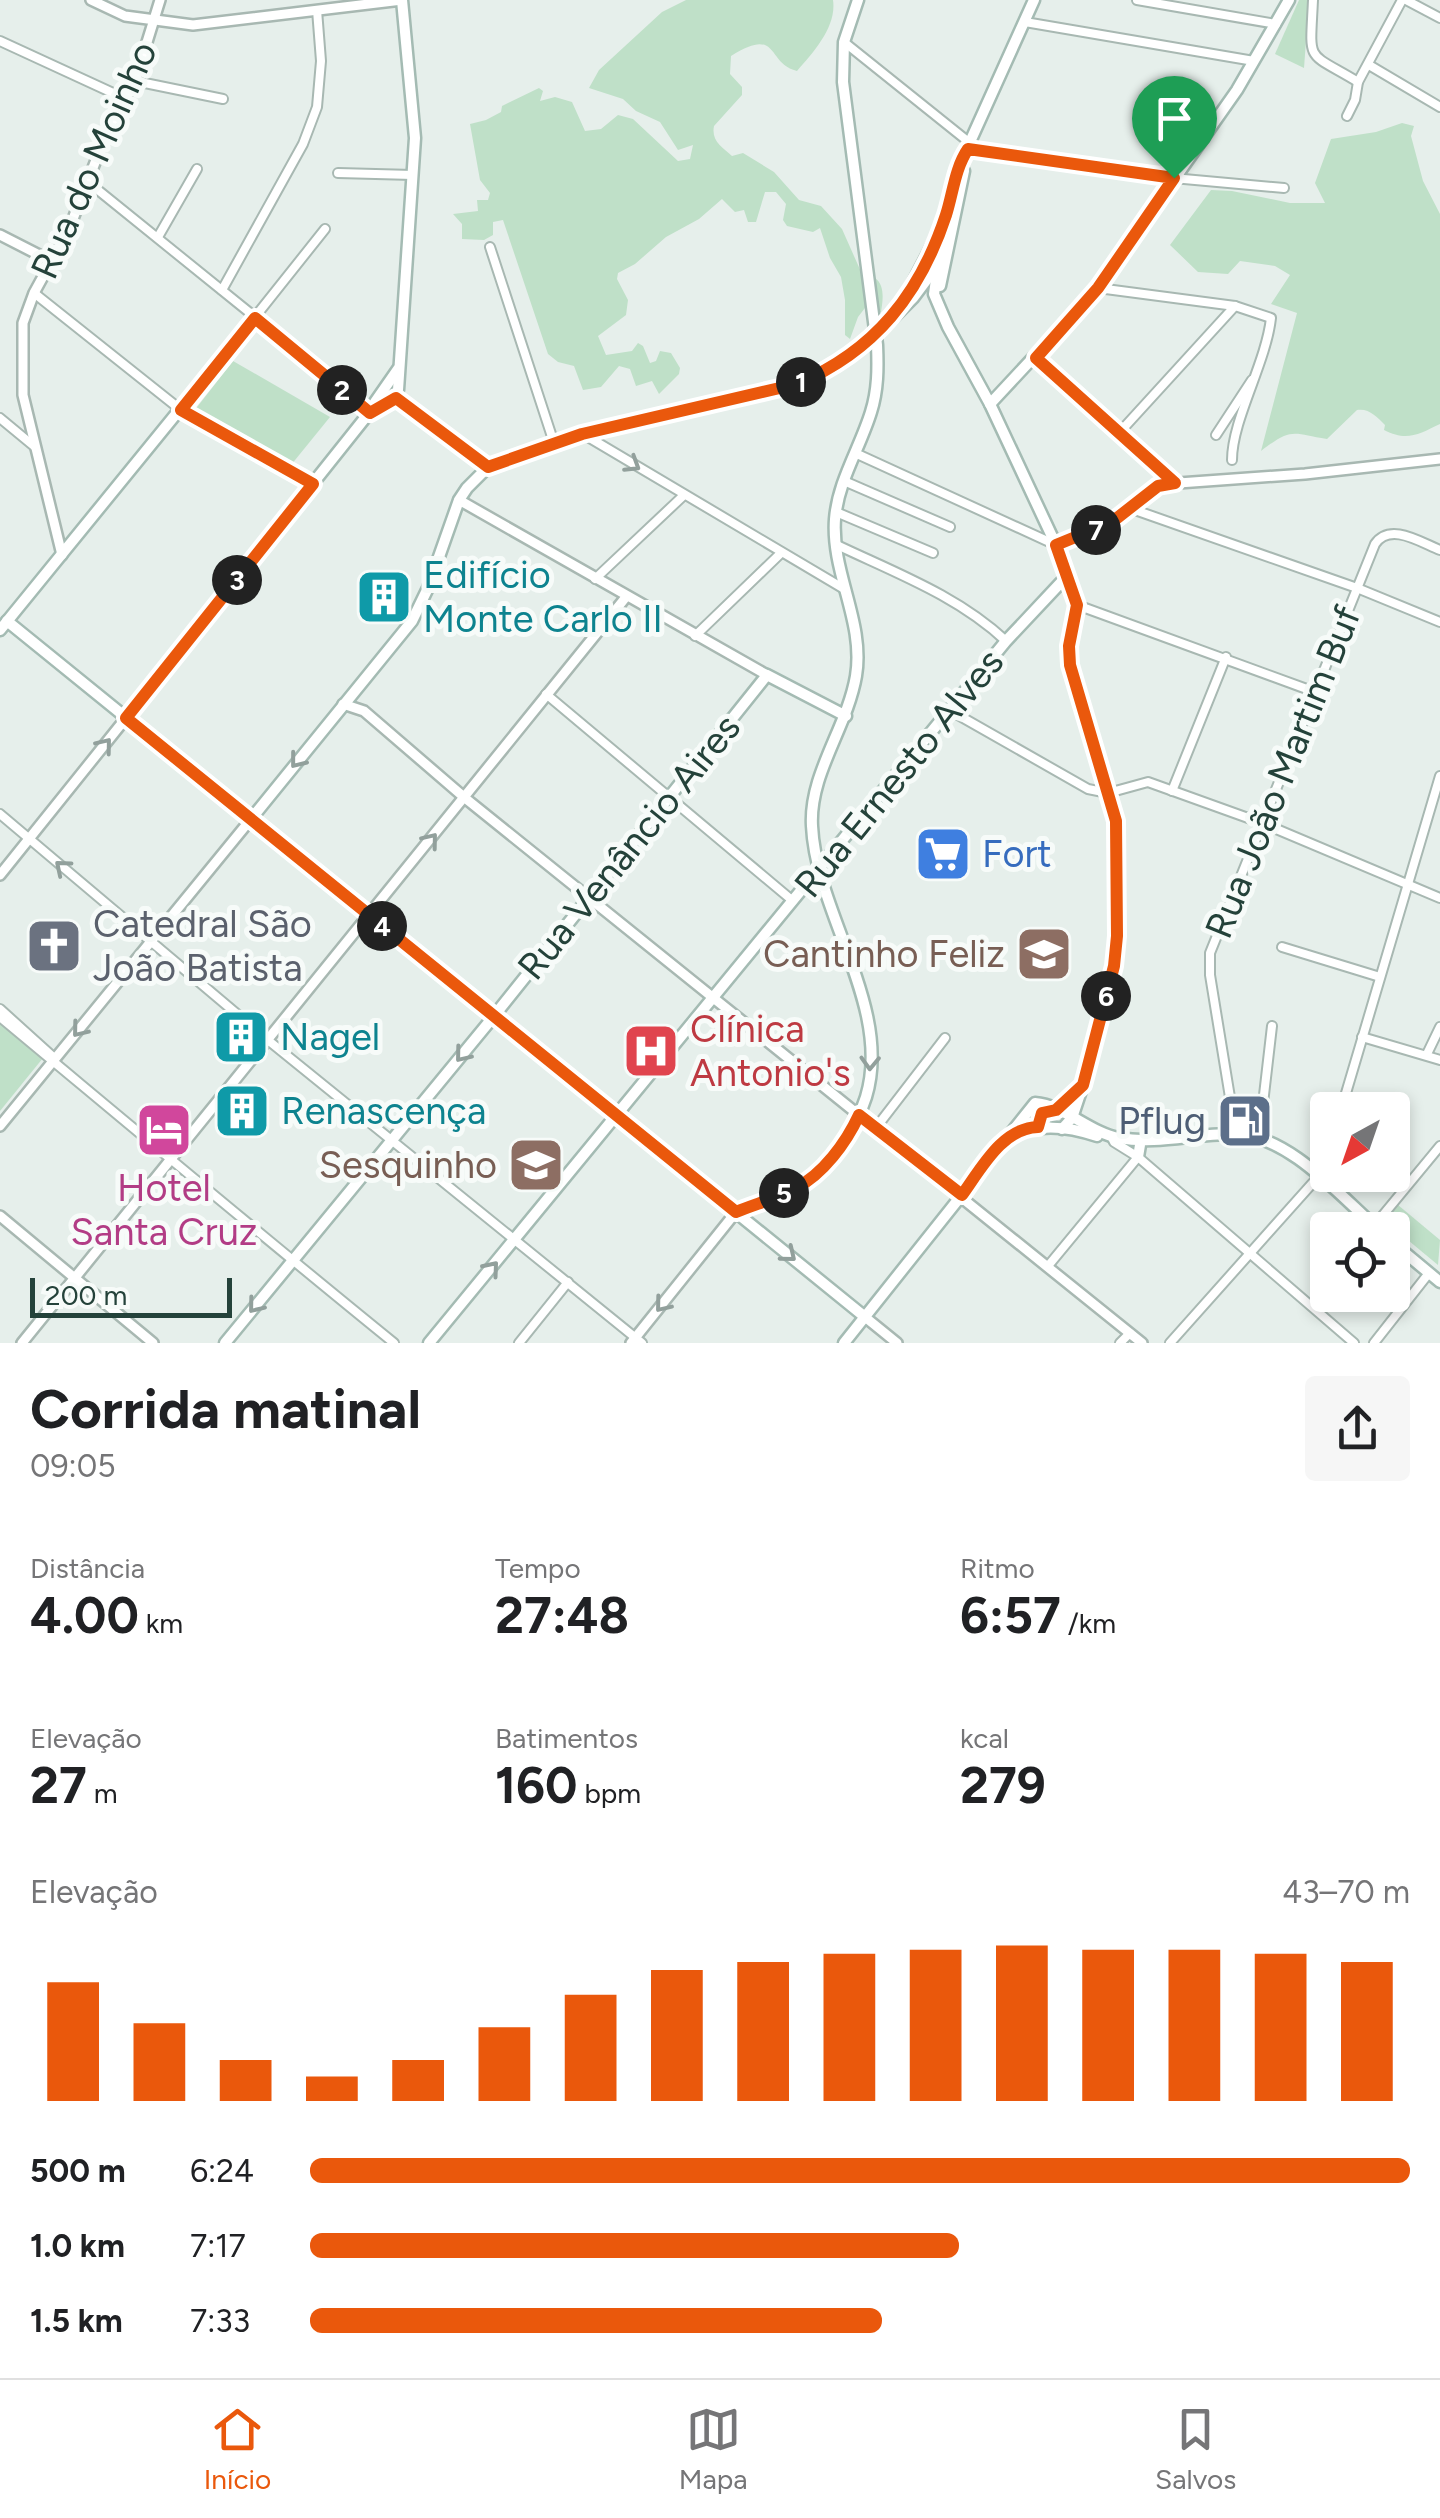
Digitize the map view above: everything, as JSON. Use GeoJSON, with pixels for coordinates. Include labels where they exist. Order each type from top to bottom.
{"type":"FeatureCollection","features":[{"type":"Feature","properties":{"kind":"main road"},"geometry":{"type":"LineString","coordinates":[[394,393],[415,138],[402,0]]}},
{"type":"Feature","properties":{"kind":"main road"},"geometry":{"type":"LineString","coordinates":[[736,1212],[796,1188],[815,1175],[846,1140],[859,1115],[870,1078],[869,1031],[812,836],[812,807],[820,774],[846,716],[858,654],[836,545],[836,512],[877,388],[878,325],[843,82],[844,42],[858,0]]}},
{"type":"Feature","properties":{"kind":"main road"},"geometry":{"type":"LineString","coordinates":[[939,308],[954,200],[969,148],[1034,0]]}},
{"type":"Feature","properties":{"kind":"main road"},"geometry":{"type":"LineString","coordinates":[[990,404],[1098,288],[1254,62],[1289,0]]}},
{"type":"Feature","properties":{"kind":"main road"},"geometry":{"type":"LineString","coordinates":[[897,313],[954,200]]}},
{"type":"Feature","properties":{"kind":"main road"},"geometry":{"type":"LineString","coordinates":[[946,216],[934,294],[1056,545],[1077,605],[1068,655],[1118,837],[1114,966],[1083,1085],[1072,1118],[1062,1130]]}},
{"type":"Feature","properties":{"kind":"main road"},"geometry":{"type":"LineString","coordinates":[[251,819],[421,606],[459,500],[488,467],[582,434],[797,384],[860,347],[878,325],[897,313],[922,287],[948,248]]}},
{"type":"Feature","properties":{"kind":"main road"},"geometry":{"type":"LineString","coordinates":[[922,287],[934,294]]}},
{"type":"Feature","properties":{"kind":"main road"},"geometry":{"type":"LineString","coordinates":[[368,407],[255,318],[2,622],[866,1317]]}},
{"type":"Feature","properties":{"kind":"main road"},"geometry":{"type":"LineString","coordinates":[[126,718],[313,484],[398,370]]}},
{"type":"Feature","properties":{"kind":"main road"},"geometry":{"type":"LineString","coordinates":[[368,407],[394,393]]}},
{"type":"Feature","properties":{"kind":"main road"},"geometry":{"type":"LineString","coordinates":[[394,393],[488,467]]}},
{"type":"Feature","properties":{"kind":"main road"},"geometry":{"type":"LineString","coordinates":[[181,410],[313,484]]}},
{"type":"Feature","properties":{"kind":"main road","name":"Rua Ernesto Alves"},"geometry":{"type":"LineString","coordinates":[[430,1343],[1006,642],[1067,576]]}},
{"type":"Feature","properties":{"kind":"main road"},"geometry":{"type":"LineString","coordinates":[[767,676],[846,716]]}},
{"type":"Feature","properties":{"kind":"main road","name":"Rua Venâncio Aires"},"geometry":{"type":"LineString","coordinates":[[224,1343],[394,1139],[767,676]]}},
{"type":"Feature","properties":{"kind":"main road"},"geometry":{"type":"LineString","coordinates":[[1038,1127],[1042,1113],[1056,1110],[1083,1085]]}},
{"type":"Feature","properties":{"kind":"main road"},"geometry":{"type":"LineString","coordinates":[[844,1343],[1032,1104],[1038,1102],[1139,1151],[1157,1140]]}},
{"type":"Feature","properties":{"kind":"main road"},"geometry":{"type":"LineString","coordinates":[[1002,1141],[1026,1128],[1038,1127],[1083,1131],[1112,1139],[1236,1134],[1280,1146],[1310,1170]]}},
{"type":"Feature","properties":{"kind":"main road"},"geometry":{"type":"LineString","coordinates":[[1335,1192],[1358,1212]]}},
{"type":"Feature","properties":{"kind":"main road"},"geometry":{"type":"LineString","coordinates":[[1410,1256],[1436,1277]]}},
{"type":"Feature","properties":{"kind":"street"},"geometry":{"type":"LineString","coordinates":[[91,0],[125,16],[192,25],[402,0]]}},
{"type":"Feature","properties":{"kind":"street","name":"Rua do Moinho"},"geometry":{"type":"LineString","coordinates":[[62,554],[21,374],[23,323],[107,132],[135,81],[160,0]]}},
{"type":"Feature","properties":{"kind":"street"},"geometry":{"type":"LineString","coordinates":[[1136,0],[1276,24]]}},
{"type":"Feature","properties":{"kind":"street"},"geometry":{"type":"LineString","coordinates":[[1313,0],[1311,48],[1316,59],[1358,82]]}},
{"type":"Feature","properties":{"kind":"street"},"geometry":{"type":"LineString","coordinates":[[1347,116],[1358,82],[1404,0],[1440,18]]}},
{"type":"Feature","properties":{"kind":"street"},"geometry":{"type":"LineString","coordinates":[[222,290],[304,144],[317,107],[321,61],[318,10]]}},
{"type":"Feature","properties":{"kind":"street"},"geometry":{"type":"LineString","coordinates":[[1025,22],[1254,62]]}},
{"type":"Feature","properties":{"kind":"street"},"geometry":{"type":"LineString","coordinates":[[0,41],[126,99]]}},
{"type":"Feature","properties":{"kind":"street"},"geometry":{"type":"LineString","coordinates":[[844,42],[969,148],[1174,178],[1284,188]]}},
{"type":"Feature","properties":{"kind":"street"},"geometry":{"type":"LineString","coordinates":[[1368,65],[1440,107]]}},
{"type":"Feature","properties":{"kind":"street"},"geometry":{"type":"LineString","coordinates":[[135,81],[223,99]]}},
{"type":"Feature","properties":{"kind":"street"},"geometry":{"type":"LineString","coordinates":[[158,237],[197,168]]}},
{"type":"Feature","properties":{"kind":"street"},"geometry":{"type":"LineString","coordinates":[[338,173],[413,176]]}},
{"type":"Feature","properties":{"kind":"street"},"geometry":{"type":"LineString","coordinates":[[88,182],[255,318],[325,230]]}},
{"type":"Feature","properties":{"kind":"street"},"geometry":{"type":"LineString","coordinates":[[0,235],[53,262]]}},
{"type":"Feature","properties":{"kind":"street"},"geometry":{"type":"LineString","coordinates":[[490,246],[554,443]]}},
{"type":"Feature","properties":{"kind":"street"},"geometry":{"type":"LineString","coordinates":[[1098,288],[1235,306],[1272,320],[1260,368],[1232,441],[1232,470]]}},
{"type":"Feature","properties":{"kind":"street"},"geometry":{"type":"LineString","coordinates":[[34,293],[181,410]]}},
{"type":"Feature","properties":{"kind":"street"},"geometry":{"type":"LineString","coordinates":[[1119,433],[1235,306]]}},
{"type":"Feature","properties":{"kind":"street"},"geometry":{"type":"LineString","coordinates":[[1036,358],[1175,483]]}},
{"type":"Feature","properties":{"kind":"street"},"geometry":{"type":"LineString","coordinates":[[1216,435],[1260,368]]}},
{"type":"Feature","properties":{"kind":"street"},"geometry":{"type":"LineString","coordinates":[[0,418],[36,447]]}},
{"type":"Feature","properties":{"kind":"street"},"geometry":{"type":"LineString","coordinates":[[582,434],[846,590]]}},
{"type":"Feature","properties":{"kind":"street"},"geometry":{"type":"LineString","coordinates":[[855,453],[1056,545],[1097,529],[1132,509],[1158,486],[1232,470],[1440,458]]}},
{"type":"Feature","properties":{"kind":"street"},"geometry":{"type":"LineString","coordinates":[[844,482],[950,527]]}},
{"type":"Feature","properties":{"kind":"street"},"geometry":{"type":"LineString","coordinates":[[595,578],[683,496]]}},
{"type":"Feature","properties":{"kind":"street"},"geometry":{"type":"LineString","coordinates":[[459,500],[767,676]]}},
{"type":"Feature","properties":{"kind":"street"},"geometry":{"type":"LineString","coordinates":[[1132,509],[1357,588],[1440,622]]}},
{"type":"Feature","properties":{"kind":"street"},"geometry":{"type":"LineString","coordinates":[[836,512],[933,553]]}},
{"type":"Feature","properties":{"kind":"street","name":"Rua João Martim Buf"},"geometry":{"type":"LineString","coordinates":[[1236,1134],[1209,960],[1375,544],[1385,533],[1440,550]]}},
{"type":"Feature","properties":{"kind":"street"},"geometry":{"type":"LineString","coordinates":[[836,545],[956,602],[986,622],[1006,642]]}},
{"type":"Feature","properties":{"kind":"street"},"geometry":{"type":"LineString","coordinates":[[695,636],[781,553]]}},
{"type":"Feature","properties":{"kind":"street"},"geometry":{"type":"LineString","coordinates":[[22,1343],[626,597]]}},
{"type":"Feature","properties":{"kind":"street"},"geometry":{"type":"LineString","coordinates":[[1077,605],[1314,692]]}},
{"type":"Feature","properties":{"kind":"street"},"geometry":{"type":"LineString","coordinates":[[1172,790],[1226,657]]}},
{"type":"Feature","properties":{"kind":"street"},"geometry":{"type":"LineString","coordinates":[[354,690],[354,698],[364,711],[465,798],[1142,1343]]}},
{"type":"Feature","properties":{"kind":"street"},"geometry":{"type":"LineString","coordinates":[[546,694],[793,901]]}},
{"type":"Feature","properties":{"kind":"street"},"geometry":{"type":"LineString","coordinates":[[343,704],[364,711]]}},
{"type":"Feature","properties":{"kind":"street"},"geometry":{"type":"LineString","coordinates":[[950,711],[1088,789],[1108,792],[1142,782],[1172,790],[1262,823],[1440,898]]}},
{"type":"Feature","properties":{"kind":"street"},"geometry":{"type":"LineString","coordinates":[[0,876],[126,718]]}},
{"type":"Feature","properties":{"kind":"street"},"geometry":{"type":"LineString","coordinates":[[1346,1092],[1440,776]]}},
{"type":"Feature","properties":{"kind":"street"},"geometry":{"type":"LineString","coordinates":[[0,814],[636,1341],[736,1212]]}},
{"type":"Feature","properties":{"kind":"street"},"geometry":{"type":"LineString","coordinates":[[0,1126],[251,819]]}},
{"type":"Feature","properties":{"kind":"street"},"geometry":{"type":"LineString","coordinates":[[1282,947],[1380,977]]}},
{"type":"Feature","properties":{"kind":"street"},"geometry":{"type":"LineString","coordinates":[[0,1009],[48,1049],[54,1060]]}},
{"type":"Feature","properties":{"kind":"street"},"geometry":{"type":"LineString","coordinates":[[0,1017],[394,1343]]}},
{"type":"Feature","properties":{"kind":"street"},"geometry":{"type":"LineString","coordinates":[[1259,1138],[1272,1026]]}},
{"type":"Feature","properties":{"kind":"street"},"geometry":{"type":"LineString","coordinates":[[1427,1054],[1440,1028]]}},
{"type":"Feature","properties":{"kind":"street"},"geometry":{"type":"LineString","coordinates":[[1362,1037],[1440,1060]]}},
{"type":"Feature","properties":{"kind":"street"},"geometry":{"type":"LineString","coordinates":[[875,1128],[945,1038]]}},
{"type":"Feature","properties":{"kind":"street"},"geometry":{"type":"LineString","coordinates":[[1388,1212],[1440,1146]]}},
{"type":"Feature","properties":{"kind":"street"},"geometry":{"type":"LineString","coordinates":[[1048,1266],[1139,1151],[1248,1253],[1354,1343]]}},
{"type":"Feature","properties":{"kind":"street"},"geometry":{"type":"LineString","coordinates":[[1170,1343],[1310,1186]]}},
{"type":"Feature","properties":{"kind":"street"},"geometry":{"type":"LineString","coordinates":[[0,1216],[153,1343]]}},
{"type":"Feature","properties":{"kind":"street"},"geometry":{"type":"LineString","coordinates":[[1374,1343],[1436,1277]]}},
{"type":"Feature","properties":{"kind":"street"},"geometry":{"type":"LineString","coordinates":[[519,1343],[568,1282]]}},
{"type":"Feature","properties":{"kind":"street"},"geometry":{"type":"LineString","coordinates":[[866,1317],[897,1343]]}},
{"type":"Feature","properties":{"kind":"street"},"geometry":{"type":"LineString","coordinates":[[1120,1343],[1130,1334]]}},
{"type":"Feature","properties":{"kind":"green space"},"geometry":{"type":"Polygon","coordinates":[[[686,0],[833,0],[828,29],[797,71],[787,67],[765,45],[747,47],[731,56],[730,74],[742,87],[742,95],[714,126],[714,136],[732,156],[743,153],[774,172],[799,200],[821,206],[842,229],[866,283],[875,278],[880,285],[881,312],[875,312],[868,304],[850,339],[845,335],[841,277],[820,228],[813,232],[787,226],[783,220],[786,204],[776,192],[765,192],[756,222],[748,222],[744,210],[735,212],[722,199],[618,273],[617,279],[628,300],[626,315],[598,336],[606,355],[632,351],[638,343],[650,363],[656,361],[660,351],[671,353],[680,368],[679,374],[659,394],[652,381],[636,386],[630,369],[619,366],[601,387],[583,390],[574,366],[558,362],[548,354],[503,220],[493,222],[493,235],[484,240],[462,239],[462,224],[453,214],[478,211],[477,200],[488,200],[490,193],[480,180],[470,124],[486,120],[501,112],[502,106],[539,88],[543,91],[540,101],[555,97],[572,102],[585,131],[601,129],[618,115],[633,119],[678,161],[690,159],[693,145],[678,150],[660,122],[636,111],[623,99],[589,88],[599,70],[662,12],[686,0]]]}},
{"type":"Feature","properties":{"kind":"green space"},"geometry":{"type":"Polygon","coordinates":[[[1299,0],[1309,0],[1304,68],[1275,54],[1299,0]]]}},
{"type":"Feature","properties":{"kind":"green space"},"geometry":{"type":"Polygon","coordinates":[[[1402,123],[1414,126],[1411,136],[1423,181],[1440,214],[1440,424],[1400,436],[1384,430],[1385,425],[1372,414],[1357,410],[1327,439],[1292,434],[1261,451],[1297,313],[1271,304],[1290,275],[1275,266],[1240,261],[1228,274],[1198,272],[1170,245],[1211,190],[1290,203],[1325,203],[1315,183],[1331,139],[1376,132],[1402,123]]]}},
{"type":"Feature","properties":{"kind":"green space"},"geometry":{"type":"Polygon","coordinates":[[[233,361],[330,417],[291,465],[194,411],[233,361]]]}},
{"type":"Feature","properties":{"kind":"green space"},"geometry":{"type":"Polygon","coordinates":[[[0,1023],[43,1058],[0,1111],[0,1023]]]}},
{"type":"Feature","properties":{"kind":"green space"},"geometry":{"type":"Polygon","coordinates":[[[1410,1215],[1440,1240],[1438,1265],[1410,1242],[1410,1215]]]}},
{"type":"Feature","properties":{"kind":"place","name":"Edifício Monte Carlo II"},"geometry":{"type":"Point","coordinates":[384,597]}},
{"type":"Feature","properties":{"kind":"place","name":"Fort"},"geometry":{"type":"Point","coordinates":[943,854]}},
{"type":"Feature","properties":{"kind":"place","name":"Catedral São João Batista"},"geometry":{"type":"Point","coordinates":[54,946]}},
{"type":"Feature","properties":{"kind":"place","name":"Cantinho Feliz"},"geometry":{"type":"Point","coordinates":[1044,954]}},
{"type":"Feature","properties":{"kind":"place","name":"Nagel"},"geometry":{"type":"Point","coordinates":[241,1037]}},
{"type":"Feature","properties":{"kind":"place","name":"Clínica Antonio's"},"geometry":{"type":"Point","coordinates":[651,1051]}},
{"type":"Feature","properties":{"kind":"place","name":"Renascença"},"geometry":{"type":"Point","coordinates":[242,1111]}},
{"type":"Feature","properties":{"kind":"place","name":"Pflug"},"geometry":{"type":"Point","coordinates":[1245,1121]}},
{"type":"Feature","properties":{"kind":"place","name":"Hotel Santa Cruz"},"geometry":{"type":"Point","coordinates":[164,1130]}},
{"type":"Feature","properties":{"kind":"place","name":"Sesquinho"},"geometry":{"type":"Point","coordinates":[536,1165]}},
{"type":"Feature","properties":{"kind":"route"},"geometry":{"type":"LineString","coordinates":[[968,149],[1174,178],[1098,288],[1036,358],[1175,483],[1158,486],[1112,522],[1056,545],[1077,605],[1069,646],[1070,665],[1116,821],[1118,908],[1114,966],[1083,1085],[1056,1110],[1042,1113],[1038,1127],[1026,1128],[1002,1141],[962,1195],[859,1115],[846,1140],[815,1175],[796,1188],[736,1212],[126,718],[313,484],[181,410],[255,318],[370,413],[396,398],[488,467],[582,434],[797,384],[829,368],[860,347],[897,313],[946,216],[958,169],[968,149]]}}]}
